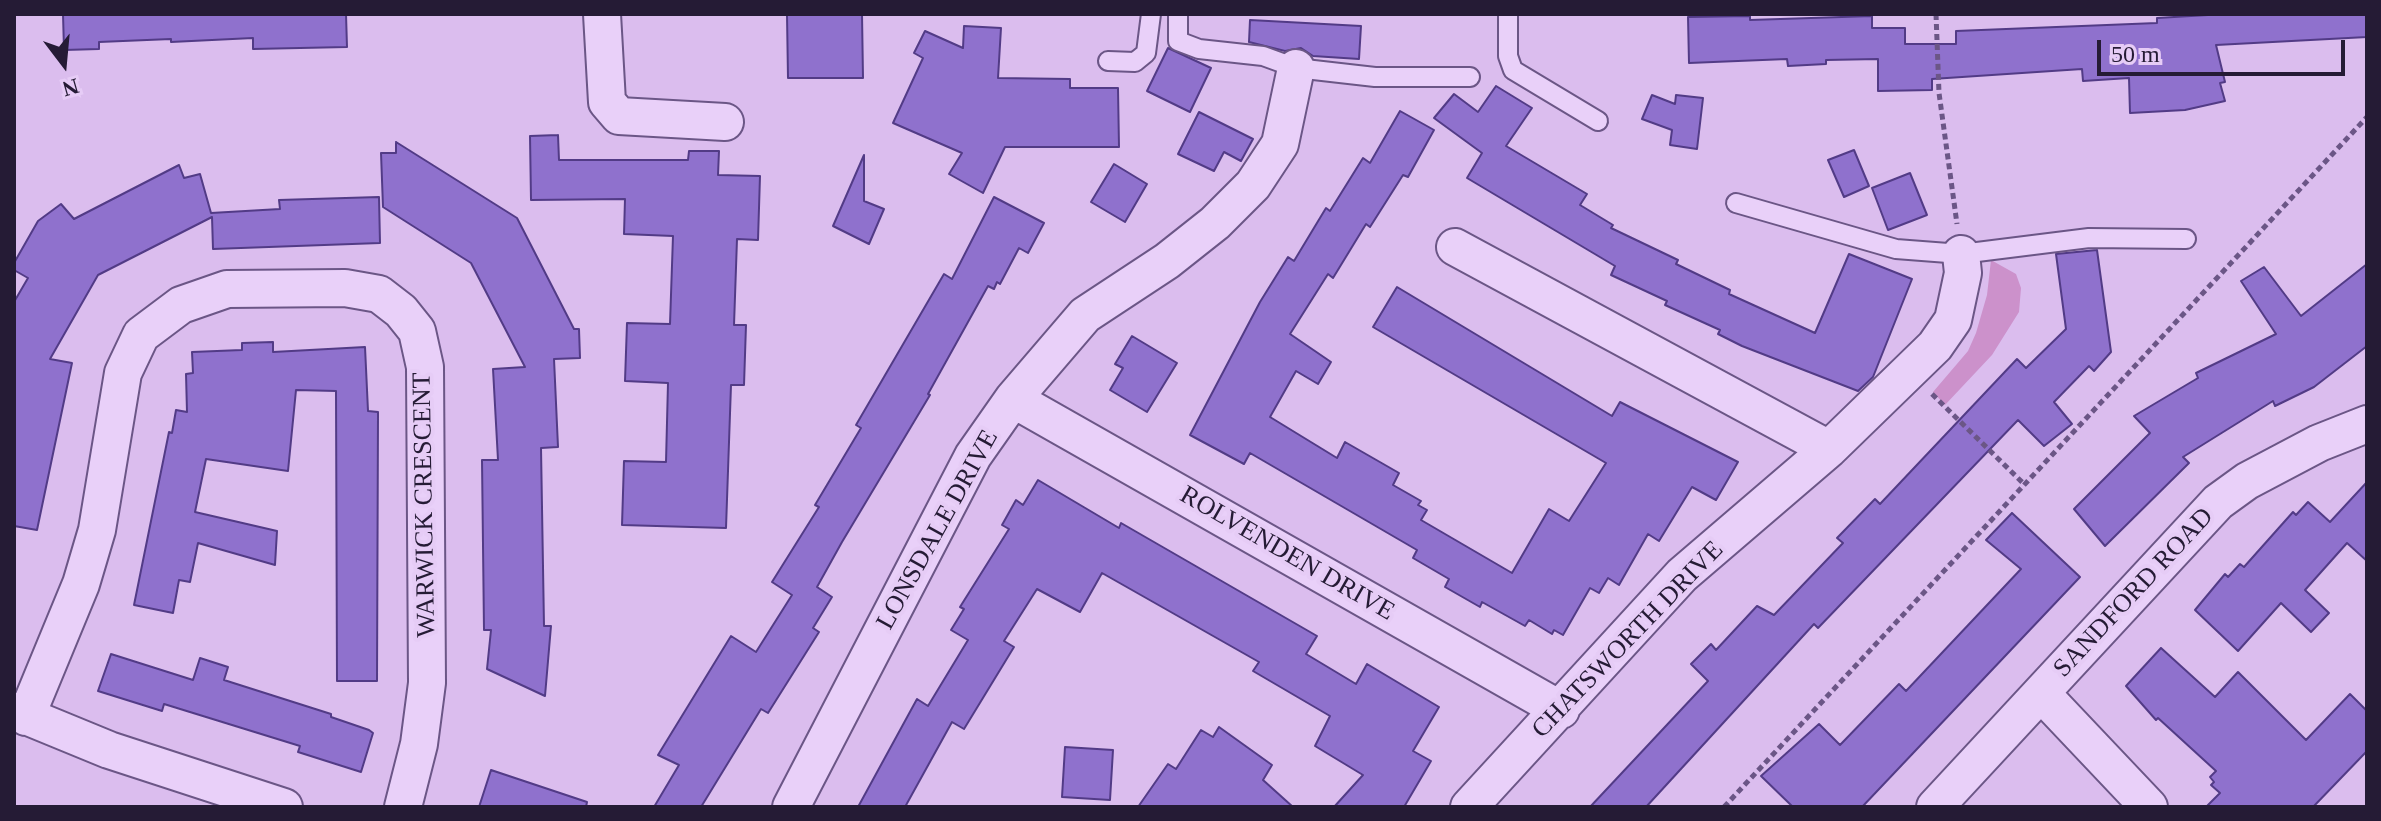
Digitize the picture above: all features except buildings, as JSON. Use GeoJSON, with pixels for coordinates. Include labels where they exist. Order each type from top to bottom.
{"type":"FeatureCollection","features":[{"type":"Feature","properties":{"kind":"street"},"geometry":{"type":"LineString","coordinates":[[602,14],[607,102],[619,116],[725,122]]}},
{"type":"Feature","properties":{"kind":"street","name":"LONSDALE DRIVE"},"geometry":{"type":"LineString","coordinates":[[791,807],[973,456],[1013,399],[1085,315],[1167,261],[1215,223],[1253,185],[1280,144],[1296,68]]}},
{"type":"Feature","properties":{"kind":"street"},"geometry":{"type":"LineString","coordinates":[[1455,247],[1829,449]]}},
{"type":"Feature","properties":{"kind":"street","name":"CHATSWORTH DRIVE"},"geometry":{"type":"LineString","coordinates":[[1469,807],[1682,575],[1829,449],[1935,346],[1953,320],[1963,273],[1961,254]]}},
{"type":"Feature","properties":{"kind":"street","name":"WARWICK CRESCENT"},"geometry":{"type":"LineString","coordinates":[[20,714],[81,584],[97,530],[123,373],[141,335],[181,305],[227,289],[345,288],[379,294],[401,311],[417,331],[425,367],[427,683],[419,744],[403,807]]}},
{"type":"Feature","properties":{"kind":"street","name":"ROLVENDEN DRIVE"},"geometry":{"type":"LineString","coordinates":[[1013,399],[1561,710]]}},
{"type":"Feature","properties":{"kind":"street","name":"SANDFORD ROAD"},"geometry":{"type":"LineString","coordinates":[[1935,807],[2218,502],[2247,481],[2319,443],[2367,424]]}},
{"type":"Feature","properties":{"kind":"street"},"geometry":{"type":"LineString","coordinates":[[2042,694],[2149,807]]}},
{"type":"Feature","properties":{"kind":"street"},"geometry":{"type":"LineString","coordinates":[[20,714],[109,750],[284,807]]}},
{"type":"Feature","properties":{"kind":"lane"},"geometry":{"type":"LineString","coordinates":[[1108,61],[1135,62],[1146,53],[1151,14]]}},
{"type":"Feature","properties":{"kind":"lane"},"geometry":{"type":"LineString","coordinates":[[1178,14],[1178,41],[1199,49],[1263,56],[1296,68],[1375,77],[1470,77]]}},
{"type":"Feature","properties":{"kind":"lane"},"geometry":{"type":"LineString","coordinates":[[1508,14],[1508,56],[1513,70],[1598,121]]}},
{"type":"Feature","properties":{"kind":"lane"},"geometry":{"type":"LineString","coordinates":[[1736,203],[1896,249],[1961,254],[2089,238],[2186,239]]}},
{"type":"Feature","properties":{"kind":"path"},"geometry":{"type":"LineString","coordinates":[[1936,14],[1939,93],[1961,254]]}},
{"type":"Feature","properties":{"kind":"path"},"geometry":{"type":"LineString","coordinates":[[1724,807],[2367,117]]}},
{"type":"Feature","properties":{"kind":"path"},"geometry":{"type":"LineString","coordinates":[[1908,371],[2024,484]]}},
{"type":"Feature","properties":{"kind":"shaded area"},"geometry":{"type":"Polygon","coordinates":[[[1991,260],[2016,274],[2021,288],[2019,312],[1992,355],[1945,405],[1933,392],[1968,351],[1976,333],[1987,295],[1991,260]]]}}]}
